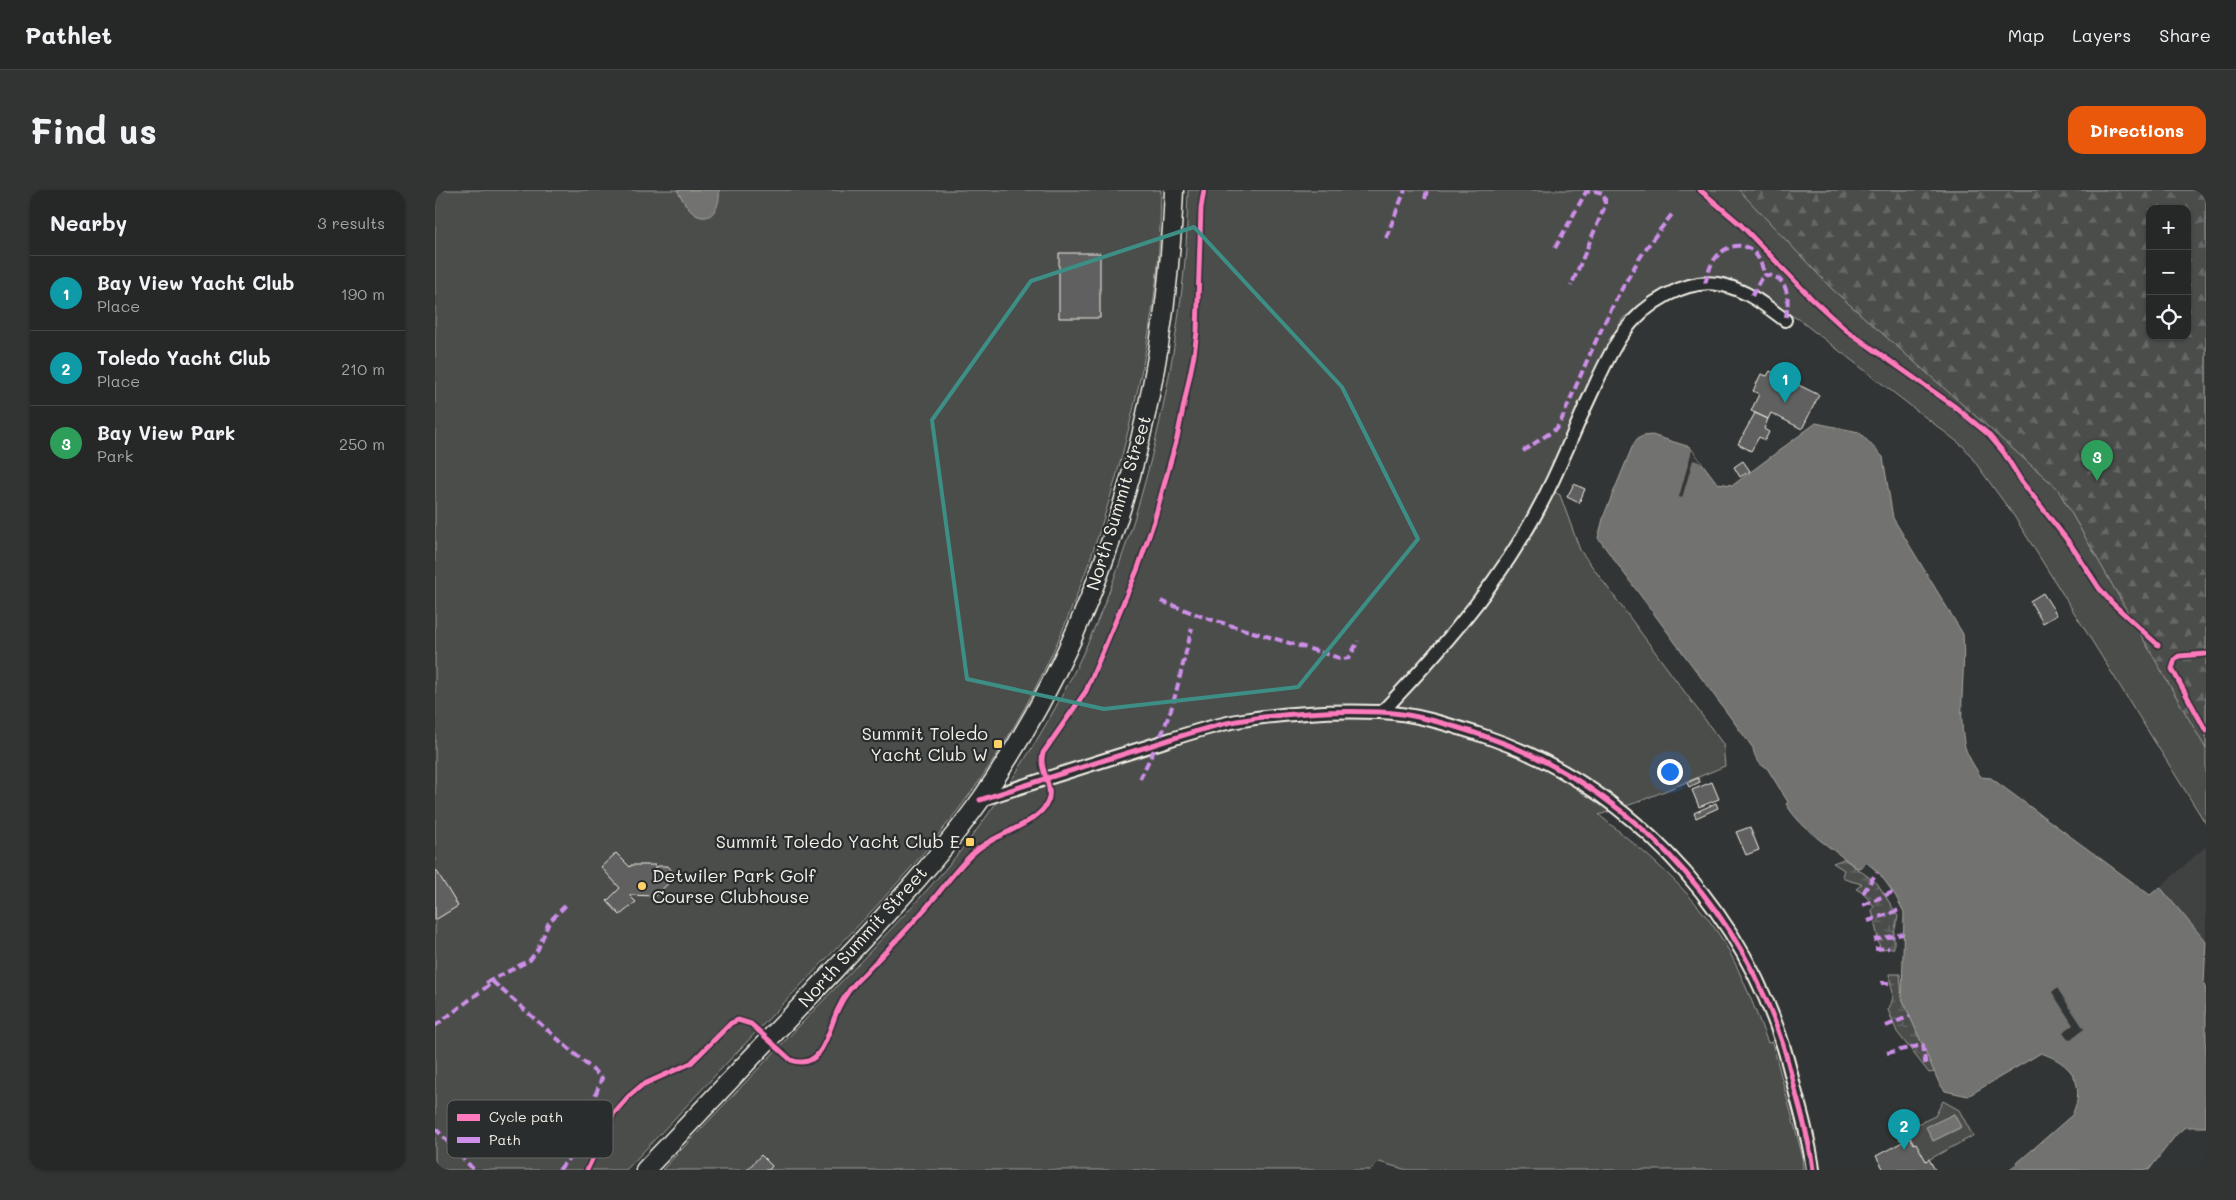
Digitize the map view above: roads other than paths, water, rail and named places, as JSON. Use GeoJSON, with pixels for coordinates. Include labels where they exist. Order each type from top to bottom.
{"type":"FeatureCollection","features":[{"type":"Feature","properties":{"kind":"main road","name":"North Summit Street"},"geometry":{"type":"LineString","coordinates":[[645,1170],[873,929],[940,852],[980,800],[1027,727],[1060,667],[1082,618],[1111,542],[1142,432],[1157,355],[1171,262],[1174,190]]}},
{"type":"Feature","properties":{"kind":"street"},"geometry":{"type":"LineString","coordinates":[[1382,712],[1460,626],[1509,560],[1538,512],[1605,364],[1623,332],[1636,318],[1671,294],[1689,286],[1705,283],[1721,285],[1753,296],[1785,320]]}},
{"type":"Feature","properties":{"kind":"street"},"geometry":{"type":"LineString","coordinates":[[980,800],[1163,742],[1235,722],[1312,713],[1382,712],[1461,728],[1498,741],[1546,763],[1581,782],[1628,816],[1679,864],[1721,920],[1758,983],[1782,1042],[1807,1137],[1813,1170]]}},
{"type":"Feature","properties":{"kind":"place","name":"Bay View Yacht Club"},"geometry":{"type":"Point","coordinates":[1785,403]}},
{"type":"Feature","properties":{"kind":"place","name":"Bay View Park"},"geometry":{"type":"Point","coordinates":[2097,481]}},
{"type":"Feature","properties":{"kind":"place","name":"Summit Toledo Yacht Club W"},"geometry":{"type":"Point","coordinates":[998,744]}},
{"type":"Feature","properties":{"kind":"place","name":"Summit Toledo Yacht Club E"},"geometry":{"type":"Point","coordinates":[970,842]}},
{"type":"Feature","properties":{"kind":"place","name":"Detwiler Park Golf Course Clubhouse"},"geometry":{"type":"Point","coordinates":[642,886]}},
{"type":"Feature","properties":{"kind":"place","name":"Toledo Yacht Club"},"geometry":{"type":"Point","coordinates":[1904,1150]}}]}
